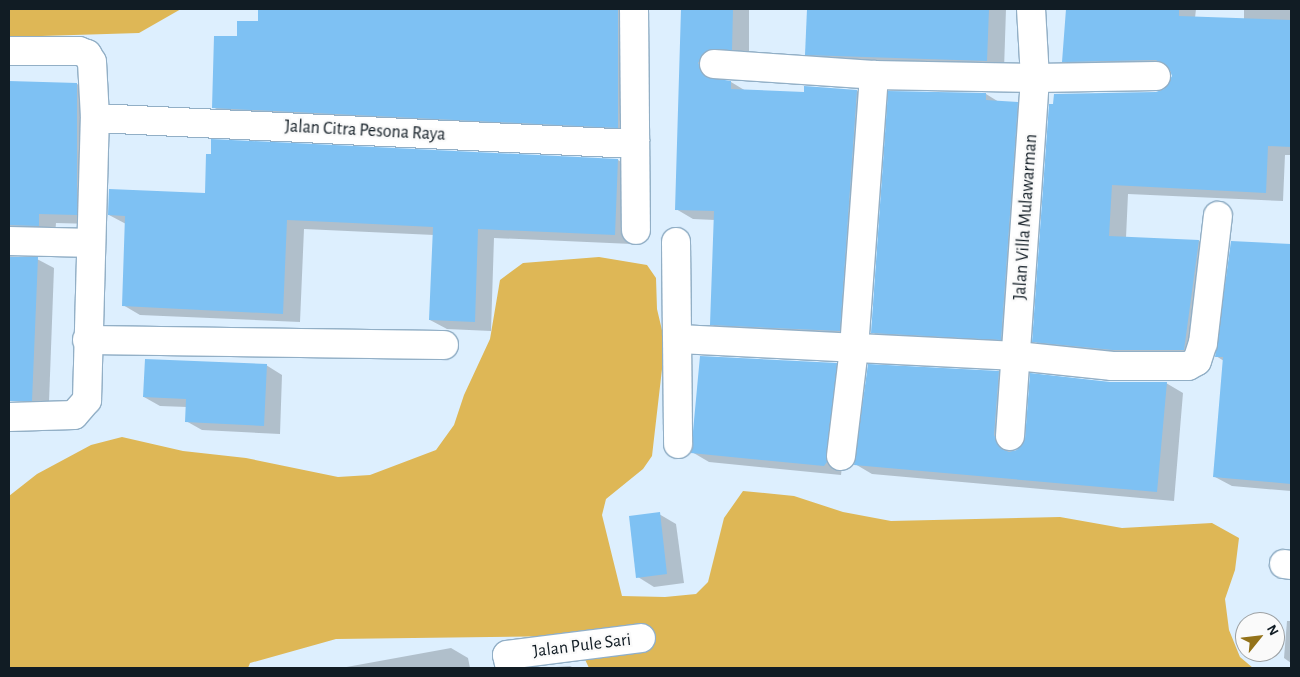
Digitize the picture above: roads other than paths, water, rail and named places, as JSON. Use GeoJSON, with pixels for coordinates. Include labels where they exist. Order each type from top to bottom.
{"type":"FeatureCollection","features":[{"type":"Feature","properties":{"kind":"street"},"geometry":{"type":"LineString","coordinates":[[634,9],[636,230]]}},
{"type":"Feature","properties":{"kind":"street","name":"Jalan Villa Mulawarman"},"geometry":{"type":"LineString","coordinates":[[1010,436],[1035,78],[1031,9]]}},
{"type":"Feature","properties":{"kind":"street"},"geometry":{"type":"LineString","coordinates":[[9,52],[79,51],[87,54],[92,62],[95,118],[87,340],[87,400],[83,408],[74,415],[9,417]]}},
{"type":"Feature","properties":{"kind":"street"},"geometry":{"type":"LineString","coordinates":[[714,64],[874,75],[1035,78],[1156,76]]}},
{"type":"Feature","properties":{"kind":"street"},"geometry":{"type":"LineString","coordinates":[[841,456],[854,348],[874,75]]}},
{"type":"Feature","properties":{"kind":"street","name":"Jalan Citra Pesona Raya"},"geometry":{"type":"LineString","coordinates":[[95,118],[635,144]]}},
{"type":"Feature","properties":{"kind":"street"},"geometry":{"type":"LineString","coordinates":[[679,339],[1017,356],[1112,366],[1176,368],[1197,361],[1203,343],[1218,216]]}},
{"type":"Feature","properties":{"kind":"street"},"geometry":{"type":"LineString","coordinates":[[9,241],[90,243]]}},
{"type":"Feature","properties":{"kind":"street"},"geometry":{"type":"LineString","coordinates":[[676,242],[679,339],[678,444]]}},
{"type":"Feature","properties":{"kind":"street"},"geometry":{"type":"LineString","coordinates":[[87,340],[444,345]]}},
{"type":"Feature","properties":{"kind":"street","name":"Jalan Pule Sari"},"geometry":{"type":"LineString","coordinates":[[510,668],[507,655],[641,638]]}}]}
